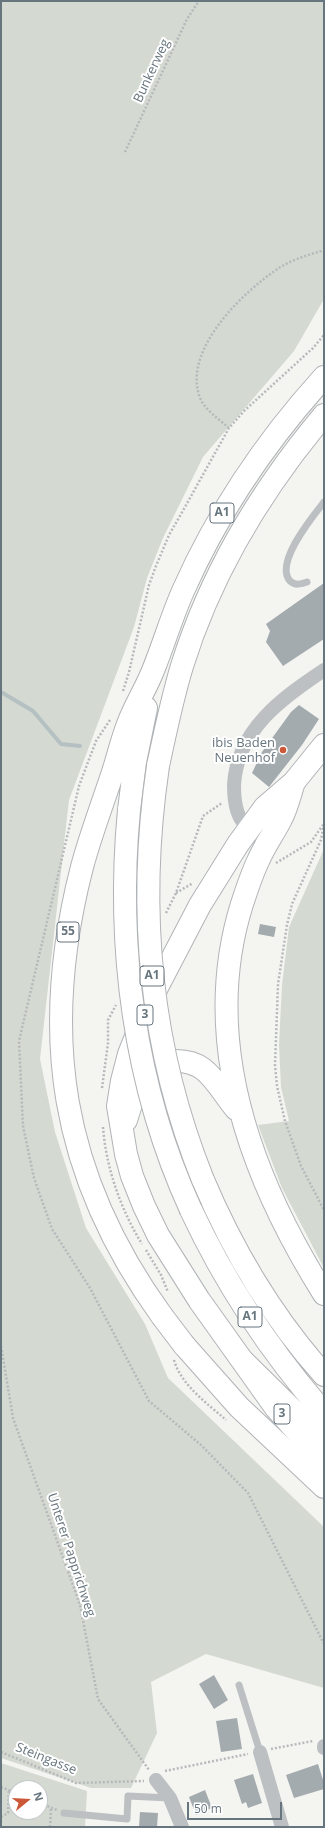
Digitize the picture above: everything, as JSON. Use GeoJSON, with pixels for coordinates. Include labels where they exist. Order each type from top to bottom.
{"type":"FeatureCollection","features":[{"type":"Feature","properties":{"kind":"main road","name":"A1"},"geometry":{"type":"LineString","coordinates":[[324,377],[267,445],[229,502],[199,556],[182,593],[154,669],[135,762],[129,810],[124,903],[127,964],[132,1007],[139,1047],[154,1108],[176,1175],[221,1270],[258,1330],[324,1413]]}},
{"type":"Feature","properties":{"kind":"main road","name":"A1"},"geometry":{"type":"LineString","coordinates":[[324,415],[288,461],[250,516],[219,574],[195,629],[172,700],[158,766],[149,834],[147,868],[148,936],[155,1003],[168,1069],[186,1134],[203,1180],[225,1229],[241,1259],[297,1343],[324,1375]]}},
{"type":"Feature","properties":{"kind":"main road","name":"55"},"geometry":{"type":"LineString","coordinates":[[154,669],[128,725],[93,829],[79,880],[68,933],[62,984],[60,1038],[62,1072],[68,1107],[77,1147],[89,1186],[103,1218],[122,1256],[162,1316],[184,1345],[239,1407],[324,1487]]}},
{"type":"Feature","properties":{"kind":"main road","name":"3"},"geometry":{"type":"LineString","coordinates":[[324,745],[294,782],[265,806],[200,905],[173,954],[151,999],[129,1054],[122,1081],[118,1106],[122,1134],[132,1176],[150,1221],[199,1300],[276,1408],[324,1462]]}},
{"type":"Feature","properties":{"kind":"main road","name":"3"},"geometry":{"type":"LineString","coordinates":[[294,782],[282,818],[259,858],[241,905],[231,949],[227,980],[227,1040],[233,1081],[241,1116],[252,1152],[282,1220],[302,1260],[324,1294]]}},
{"type":"Feature","properties":{"kind":"main road"},"geometry":{"type":"LineString","coordinates":[[122,1134],[134,1094],[142,1080],[152,1070],[169,1062],[186,1062],[201,1068],[213,1078],[241,1116]]}},
{"type":"Feature","properties":{"kind":"main road"},"geometry":{"type":"LineString","coordinates":[[297,1343],[324,1364]]}},
{"type":"Feature","properties":{"kind":"main road"},"geometry":{"type":"LineString","coordinates":[[244,1362],[324,1441]]}},
{"type":"Feature","properties":{"kind":"street"},"geometry":{"type":"LineString","coordinates":[[269,840],[244,824],[239,815],[234,791],[235,773],[239,758],[258,723],[291,692],[324,670]]}},
{"type":"Feature","properties":{"kind":"street"},"geometry":{"type":"LineString","coordinates":[[260,1752],[282,1827]]}},
{"type":"Feature","properties":{"kind":"street"},"geometry":{"type":"LineString","coordinates":[[156,1780],[170,1798],[182,1827]]}},
{"type":"Feature","properties":{"kind":"lane"},"geometry":{"type":"LineString","coordinates":[[307,582],[297,585],[293,583],[286,573],[286,566],[301,534],[324,502]]}},
{"type":"Feature","properties":{"kind":"lane"},"geometry":{"type":"LineString","coordinates":[[239,1685],[260,1752]]}},
{"type":"Feature","properties":{"kind":"lane"},"geometry":{"type":"LineString","coordinates":[[64,1813],[127,1819],[128,1796],[170,1798]]}},
{"type":"Feature","properties":{"kind":"path","name":"Bunkerweg"},"geometry":{"type":"LineString","coordinates":[[125,152],[187,19],[199,1]]}},
{"type":"Feature","properties":{"kind":"path"},"geometry":{"type":"LineString","coordinates":[[229,428],[204,404],[199,395],[197,369],[210,339],[219,324],[238,301],[262,281],[280,268],[299,258],[324,250]]}},
{"type":"Feature","properties":{"kind":"path"},"geometry":{"type":"LineString","coordinates":[[176,893],[203,816],[225,802],[234,791]]}},
{"type":"Feature","properties":{"kind":"path"},"geometry":{"type":"LineString","coordinates":[[274,864],[311,842],[324,825]]}},
{"type":"Feature","properties":{"kind":"path"},"geometry":{"type":"LineString","coordinates":[[324,825],[321,840],[292,904],[287,925],[278,984],[275,1065],[276,1086],[285,1121],[301,1166],[324,1210]]}},
{"type":"Feature","properties":{"kind":"path","name":"Unterer Papprichweg"},"geometry":{"type":"LineString","coordinates":[[1,1346],[13,1418],[80,1605],[98,1699],[156,1780]]}},
{"type":"Feature","properties":{"kind":"path"},"geometry":{"type":"LineString","coordinates":[[282,1747],[312,1741],[324,1747]]}},
{"type":"Feature","properties":{"kind":"path","name":"Steingasse"},"geometry":{"type":"LineString","coordinates":[[1,1752],[76,1783],[156,1780]]}},
{"type":"Feature","properties":{"kind":"path"},"geometry":{"type":"LineString","coordinates":[[156,1780],[159,1772],[233,1756]]}},
{"type":"Feature","properties":{"kind":"path"},"geometry":{"type":"LineString","coordinates":[[50,1808],[50,1827]]}},
{"type":"Feature","properties":{"kind":"shaded area"},"geometry":{"type":"Polygon","coordinates":[[[1,1],[324,1],[324,299],[294,351],[203,457],[163,538],[147,578],[134,627],[69,800],[40,1059],[55,1132],[86,1228],[145,1324],[168,1378],[324,1527],[324,1688],[206,1654],[151,1682],[157,1733],[131,1788],[91,1788],[1,1758],[1,1]]]}},
{"type":"Feature","properties":{"kind":"shaded area"},"geometry":{"type":"Polygon","coordinates":[[[324,849],[324,1268],[282,1188],[258,1125],[289,1121],[281,1087],[279,1045],[282,985],[289,927],[324,849]]]}},
{"type":"Feature","properties":{"kind":"shaded area"},"geometry":{"type":"Polygon","coordinates":[[[1,1763],[87,1791],[85,1827],[1,1827],[1,1763]]]}},
{"type":"Feature","properties":{"kind":"building"},"geometry":{"type":"Polygon","coordinates":[[[324,583],[324,639],[283,666],[266,642],[270,631],[266,624],[324,583]]]}},
{"type":"Feature","properties":{"kind":"building"},"geometry":{"type":"Polygon","coordinates":[[[299,705],[319,719],[302,745],[269,787],[252,773],[262,752],[291,712],[299,705]]]}},
{"type":"Feature","properties":{"kind":"building"},"geometry":{"type":"Polygon","coordinates":[[[260,924],[276,927],[274,937],[258,934],[260,924]]]}},
{"type":"Feature","properties":{"kind":"building"},"geometry":{"type":"Polygon","coordinates":[[[214,1675],[228,1700],[214,1709],[199,1684],[214,1675]]]}},
{"type":"Feature","properties":{"kind":"building"},"geometry":{"type":"Polygon","coordinates":[[[237,1718],[242,1749],[221,1752],[216,1721],[237,1718]]]}},
{"type":"Feature","properties":{"kind":"building"},"geometry":{"type":"Polygon","coordinates":[[[318,1764],[324,1783],[324,1789],[294,1798],[286,1775],[318,1764]]]}},
{"type":"Feature","properties":{"kind":"building"},"geometry":{"type":"Polygon","coordinates":[[[253,1774],[262,1803],[248,1808],[246,1802],[242,1804],[234,1780],[253,1774]]]}},
{"type":"Feature","properties":{"kind":"building"},"geometry":{"type":"Polygon","coordinates":[[[205,1790],[212,1808],[196,1815],[189,1797],[205,1790]]]}},
{"type":"Feature","properties":{"kind":"building"},"geometry":{"type":"Polygon","coordinates":[[[140,1812],[158,1813],[157,1827],[139,1827],[140,1812]]]}},
{"type":"Feature","properties":{"kind":"waterway"},"geometry":{"type":"LineString","coordinates":[[1,692],[33,711],[61,744],[80,746]]}},
{"type":"Feature","properties":{"kind":"place","name":"ibis Baden Neuenhof"},"geometry":{"type":"Point","coordinates":[283,750]}}]}
